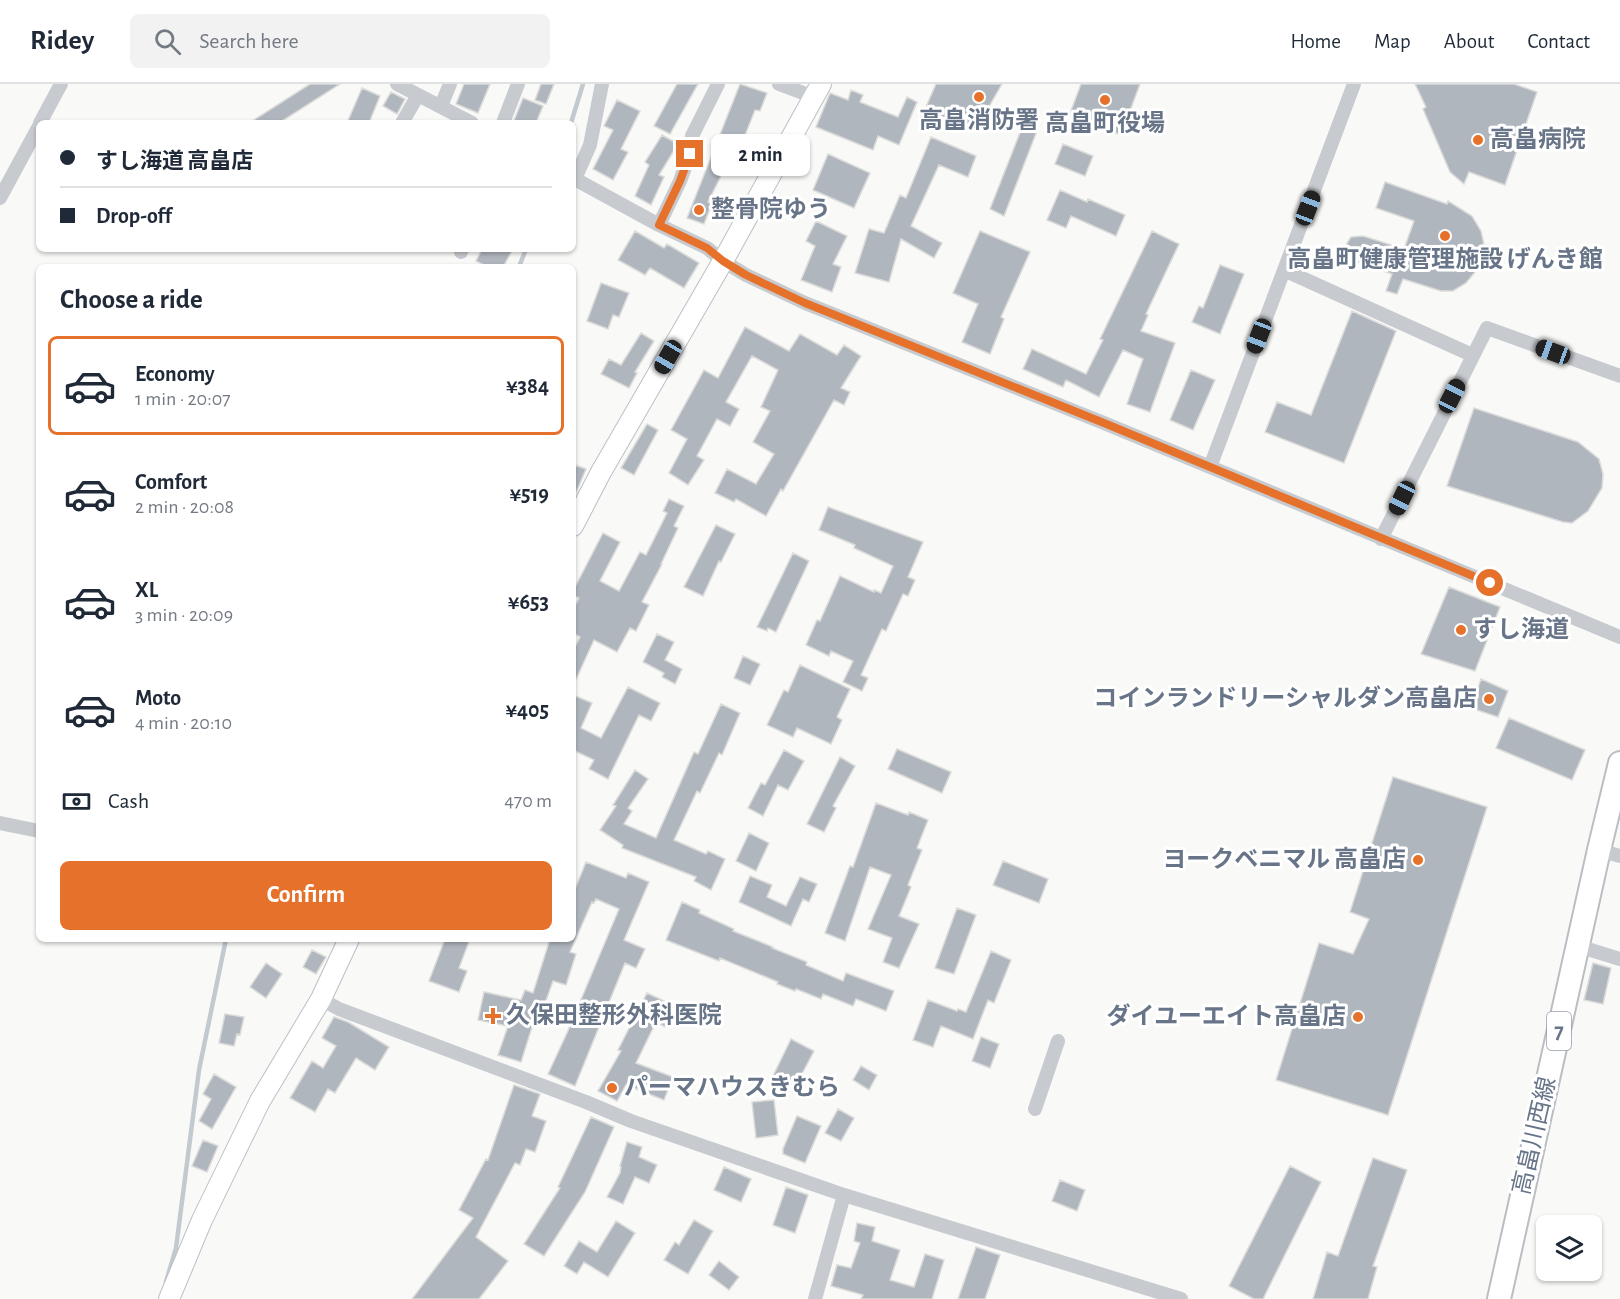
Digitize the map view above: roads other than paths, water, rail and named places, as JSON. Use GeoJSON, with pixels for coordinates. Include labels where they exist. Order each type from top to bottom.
{"type":"FeatureCollection","features":[{"type":"Feature","properties":{"kind":"main road","name":"高畠川西線"},"geometry":{"type":"LineString","coordinates":[[1499,1299],[1578,946],[1609,853],[1620,763]]}},
{"type":"Feature","properties":{"kind":"street"},"geometry":{"type":"LineString","coordinates":[[42,120],[62,84]]}},
{"type":"Feature","properties":{"kind":"street"},"geometry":{"type":"LineString","coordinates":[[397,84],[467,120]]}},
{"type":"Feature","properties":{"kind":"street"},"geometry":{"type":"LineString","coordinates":[[441,106],[450,84]]}},
{"type":"Feature","properties":{"kind":"street"},"geometry":{"type":"LineString","coordinates":[[504,120],[518,84]]}},
{"type":"Feature","properties":{"kind":"street"},"geometry":{"type":"LineString","coordinates":[[576,174],[590,145],[602,84]]}},
{"type":"Feature","properties":{"kind":"street"},"geometry":{"type":"LineString","coordinates":[[659,225],[680,181],[690,154],[692,136],[718,84]]}},
{"type":"Feature","properties":{"kind":"street"},"geometry":{"type":"LineString","coordinates":[[576,514],[723,261],[817,90],[779,84]]}},
{"type":"Feature","properties":{"kind":"street"},"geometry":{"type":"LineString","coordinates":[[1210,467],[1354,84]]}},
{"type":"Feature","properties":{"kind":"street"},"geometry":{"type":"LineString","coordinates":[[404,120],[417,95]]}},
{"type":"Feature","properties":{"kind":"street"},"geometry":{"type":"LineString","coordinates":[[0,198],[36,131]]}},
{"type":"Feature","properties":{"kind":"street"},"geometry":{"type":"LineString","coordinates":[[576,179],[659,225],[707,248],[746,275],[805,303],[1210,467],[1620,637]]}},
{"type":"Feature","properties":{"kind":"street"},"geometry":{"type":"LineString","coordinates":[[1284,270],[1472,355]]}},
{"type":"Feature","properties":{"kind":"street"},"geometry":{"type":"LineString","coordinates":[[1381,539],[1487,328],[1620,376]]}},
{"type":"Feature","properties":{"kind":"street"},"geometry":{"type":"LineString","coordinates":[[0,823],[36,830]]}},
{"type":"Feature","properties":{"kind":"street"},"geometry":{"type":"LineString","coordinates":[[169,1299],[202,1220],[260,1101],[321,999],[348,942]]}},
{"type":"Feature","properties":{"kind":"street"},"geometry":{"type":"LineString","coordinates":[[1578,946],[1620,959]]}},
{"type":"Feature","properties":{"kind":"street"},"geometry":{"type":"LineString","coordinates":[[321,999],[339,1009],[631,1121],[844,1195],[1181,1299]]}},
{"type":"Feature","properties":{"kind":"street"},"geometry":{"type":"LineString","coordinates":[[1035,1109],[1058,1041]]}},
{"type":"Feature","properties":{"kind":"street"},"geometry":{"type":"LineString","coordinates":[[815,1299],[844,1195]]}},
{"type":"Feature","properties":{"kind":"waterway"},"geometry":{"type":"LineString","coordinates":[[572,120],[583,84]]}},
{"type":"Feature","properties":{"kind":"waterway"},"geometry":{"type":"LineString","coordinates":[[520,264],[525,252]]}},
{"type":"Feature","properties":{"kind":"waterway"},"geometry":{"type":"LineString","coordinates":[[166,1282],[176,1248],[199,1070],[225,942]]}},
{"type":"Feature","properties":{"kind":"place","name":"高畠消防署"},"geometry":{"type":"Point","coordinates":[979,97]}},
{"type":"Feature","properties":{"kind":"place","name":"高畠町役場"},"geometry":{"type":"Point","coordinates":[1105,100]}},
{"type":"Feature","properties":{"kind":"place","name":"高畠病院"},"geometry":{"type":"Point","coordinates":[1478,140]}},
{"type":"Feature","properties":{"kind":"place","name":"整骨院ゆう"},"geometry":{"type":"Point","coordinates":[699,210]}},
{"type":"Feature","properties":{"kind":"place","name":"高畠町健康管理施設 げんき館"},"geometry":{"type":"Point","coordinates":[1445,236]}},
{"type":"Feature","properties":{"kind":"place","name":"すし海道"},"geometry":{"type":"Point","coordinates":[1461,630]}},
{"type":"Feature","properties":{"kind":"place","name":"コインランドリーシャルダン高畠店"},"geometry":{"type":"Point","coordinates":[1489,699]}},
{"type":"Feature","properties":{"kind":"place","name":"ヨークベニマル 高畠店"},"geometry":{"type":"Point","coordinates":[1418,860]}},
{"type":"Feature","properties":{"kind":"place","name":"久保田整形外科医院"},"geometry":{"type":"Point","coordinates":[493,1016]}},
{"type":"Feature","properties":{"kind":"place","name":"ダイユーエイト高畠店"},"geometry":{"type":"Point","coordinates":[1358,1017]}},
{"type":"Feature","properties":{"kind":"place","name":"パーマハウスきむら"},"geometry":{"type":"Point","coordinates":[612,1088]}}]}
